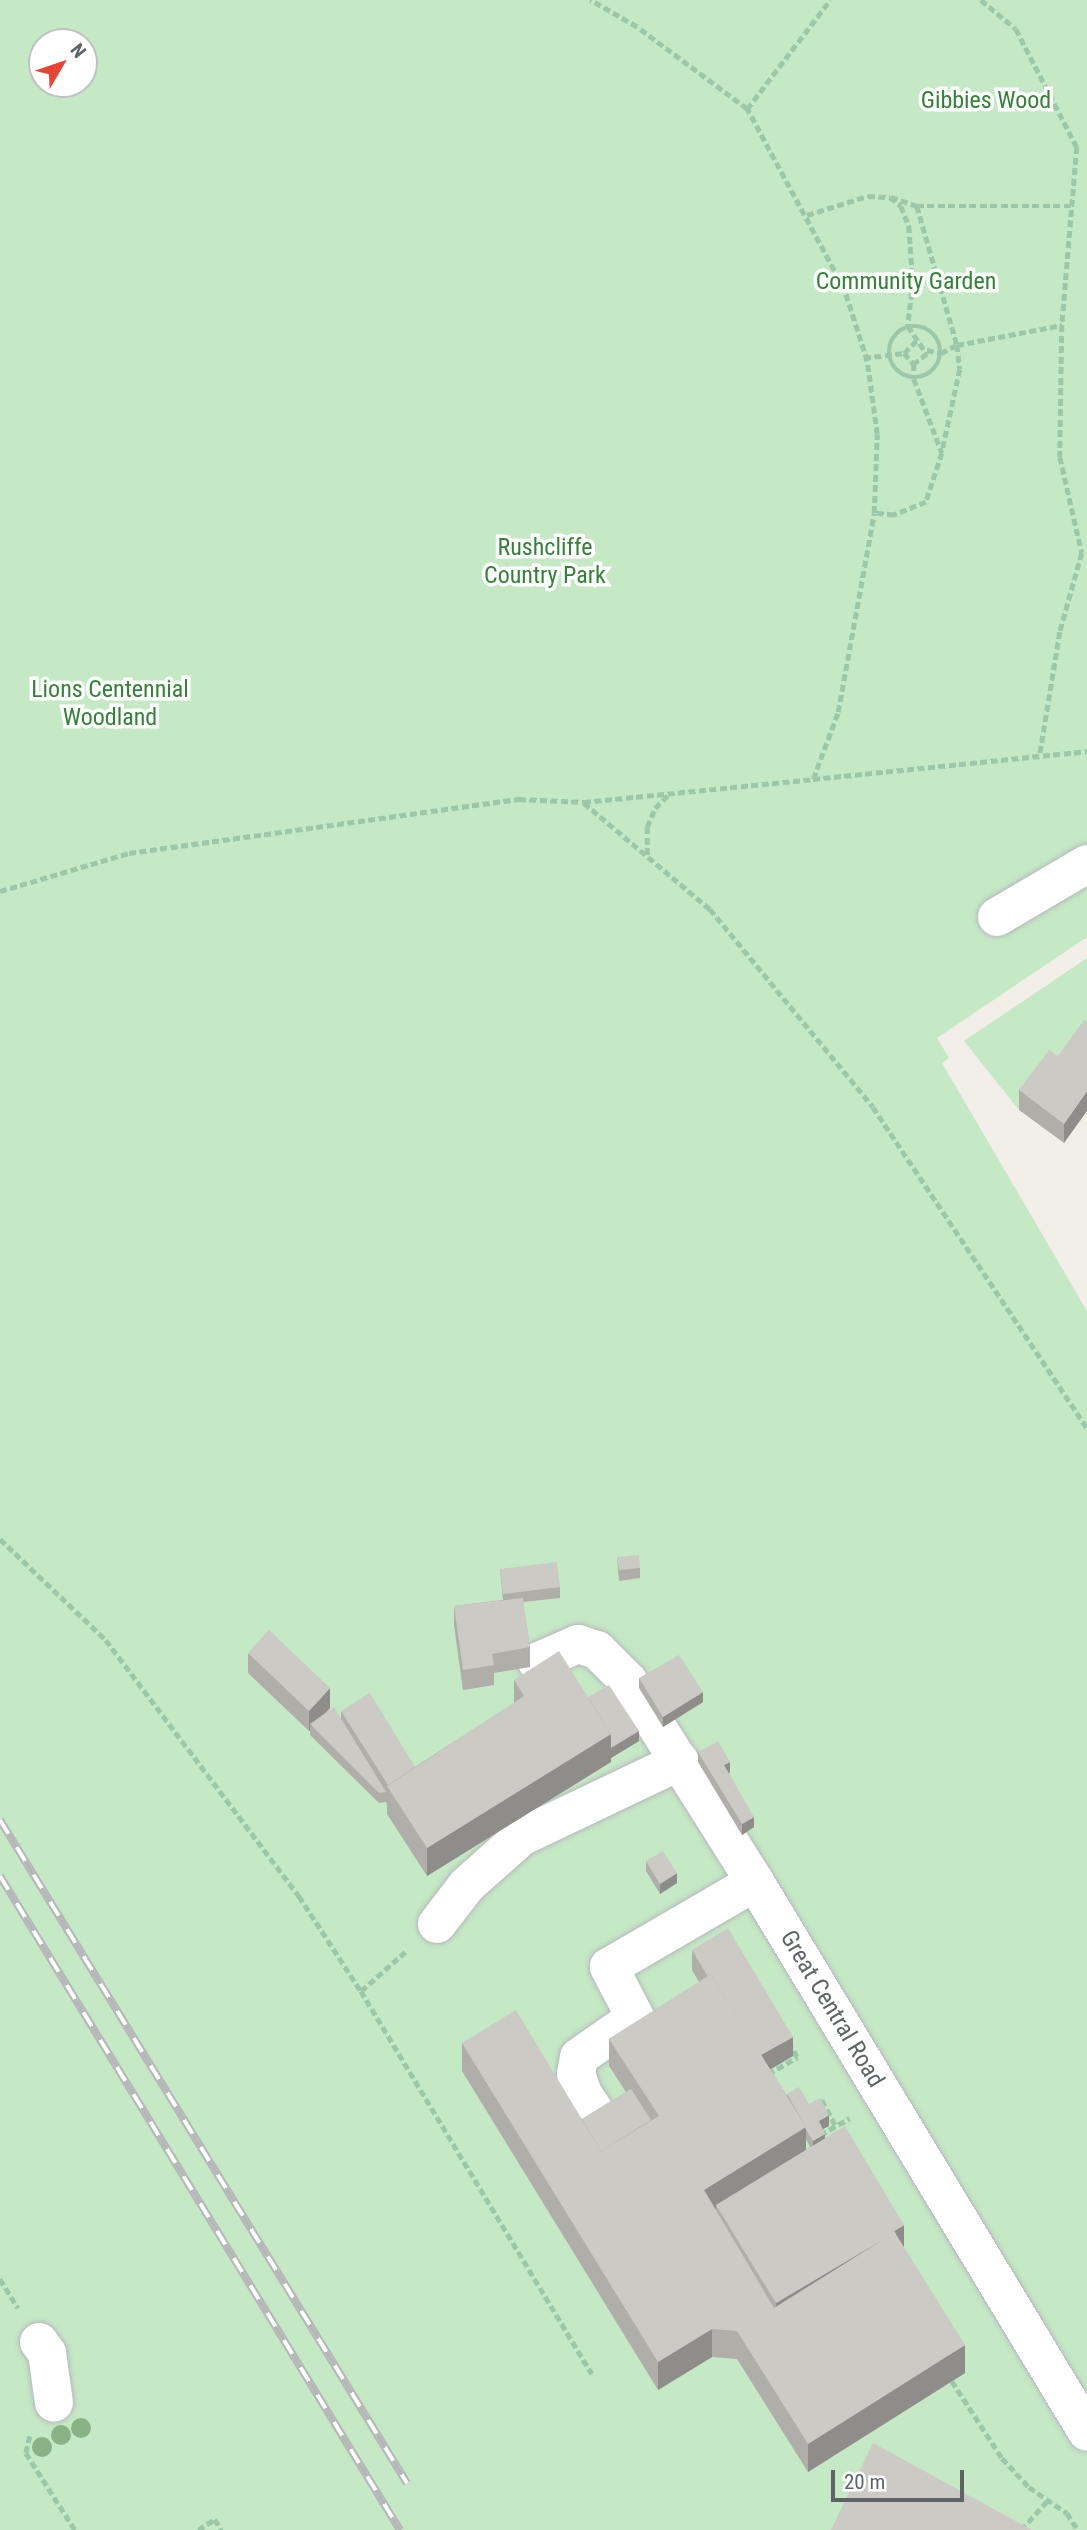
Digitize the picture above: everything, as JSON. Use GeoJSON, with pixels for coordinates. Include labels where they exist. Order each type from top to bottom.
{"type":"FeatureCollection","features":[{"type":"Feature","properties":{"kind":"lane"},"geometry":{"type":"LineString","coordinates":[[997,918],[1087,864]]}},
{"type":"Feature","properties":{"kind":"lane","name":"Great Central Road"},"geometry":{"type":"LineString","coordinates":[[537,1662],[578,1644],[597,1650],[628,1681],[755,1882],[1087,2432]]}},
{"type":"Feature","properties":{"kind":"lane"},"geometry":{"type":"LineString","coordinates":[[437,1924],[467,1885],[521,1838],[680,1761]]}},
{"type":"Feature","properties":{"kind":"lane"},"geometry":{"type":"LineString","coordinates":[[628,2162],[583,2094],[576,2074],[579,2057],[642,2030],[609,1967],[755,1882]]}},
{"type":"Feature","properties":{"kind":"lane"},"geometry":{"type":"LineString","coordinates":[[38,2342],[47,2353],[43,2415]]}},
{"type":"Feature","properties":{"kind":"path"},"geometry":{"type":"LineString","coordinates":[[590,0],[637,27],[747,109],[807,215],[844,289],[867,361],[877,434],[874,513],[838,712],[813,779]]}},
{"type":"Feature","properties":{"kind":"path"},"geometry":{"type":"LineString","coordinates":[[747,109],[830,0]]}},
{"type":"Feature","properties":{"kind":"path"},"geometry":{"type":"LineString","coordinates":[[981,0],[1016,29],[1077,147],[1062,326],[1060,457],[1082,553],[1060,632],[1040,754]]}},
{"type":"Feature","properties":{"kind":"path"},"geometry":{"type":"LineString","coordinates":[[807,215],[868,196],[890,197],[917,206],[1072,206]]}},
{"type":"Feature","properties":{"kind":"path"},"geometry":{"type":"LineString","coordinates":[[890,197],[901,206],[913,250],[908,326],[916,341],[926,350],[941,353],[957,345],[1062,326]]}},
{"type":"Feature","properties":{"kind":"path"},"geometry":{"type":"LineString","coordinates":[[874,513],[894,515],[926,502],[942,453],[960,369],[957,345],[917,206]]}},
{"type":"Feature","properties":{"kind":"path"},"geometry":{"type":"LineString","coordinates":[[908,326],[930,330],[939,342],[941,353],[933,372],[914,379],[895,370],[888,356],[895,333],[908,326]]}},
{"type":"Feature","properties":{"kind":"path"},"geometry":{"type":"LineString","coordinates":[[867,361],[863,358],[904,353],[916,341]]}},
{"type":"Feature","properties":{"kind":"path"},"geometry":{"type":"LineString","coordinates":[[915,364],[924,358],[926,350]]}},
{"type":"Feature","properties":{"kind":"path"},"geometry":{"type":"LineString","coordinates":[[904,353],[915,364],[914,379],[942,453]]}},
{"type":"Feature","properties":{"kind":"path"},"geometry":{"type":"LineString","coordinates":[[0,891],[129,853],[519,799],[584,802],[668,795],[1087,751]]}},
{"type":"Feature","properties":{"kind":"path"},"geometry":{"type":"LineString","coordinates":[[647,855],[647,827],[655,808],[668,795]]}},
{"type":"Feature","properties":{"kind":"path"},"geometry":{"type":"LineString","coordinates":[[584,802],[710,909],[873,1107],[1087,1427]]}},
{"type":"Feature","properties":{"kind":"path"},"geometry":{"type":"LineString","coordinates":[[0,1539],[106,1640],[299,1896],[361,1991],[592,2374]]}},
{"type":"Feature","properties":{"kind":"path"},"geometry":{"type":"LineString","coordinates":[[361,1991],[437,1924]]}},
{"type":"Feature","properties":{"kind":"path"},"geometry":{"type":"LineString","coordinates":[[762,2075],[797,2057],[783,2035]]}},
{"type":"Feature","properties":{"kind":"path"},"geometry":{"type":"LineString","coordinates":[[814,2105],[822,2100],[836,2126]]}},
{"type":"Feature","properties":{"kind":"path"},"geometry":{"type":"LineString","coordinates":[[952,2381],[1002,2458],[1078,2530]]}},
{"type":"Feature","properties":{"kind":"path"},"geometry":{"type":"LineString","coordinates":[[43,2415],[26,2453],[75,2530]]}},
{"type":"Feature","properties":{"kind":"path"},"geometry":{"type":"LineString","coordinates":[[1021,2530],[1048,2500]]}},
{"type":"Feature","properties":{"kind":"path"},"geometry":{"type":"LineString","coordinates":[[198,2530],[215,2519],[222,2530]]}},
{"type":"Feature","properties":{"kind":"green space","name":"Rushcliffe Country Park"},"geometry":{"type":"Polygon","coordinates":[[[0,0],[1087,0],[1087,937],[937,1038],[949,1058],[942,1063],[1087,1311],[1087,2530],[0,2530],[0,0]]]}},
{"type":"Feature","properties":{"kind":"green space"},"geometry":{"type":"Polygon","coordinates":[[[1087,958],[1087,1042],[1048,1070],[1019,1110],[964,1041],[1087,958]]]}},
{"type":"Feature","properties":{"kind":"building"},"geometry":{"type":"Polygon","coordinates":[[[1084,1020],[1087,1022],[1087,1091],[1064,1124],[1019,1090],[1049,1050],[1058,1056],[1084,1020]]]}},
{"type":"Feature","properties":{"kind":"building"},"geometry":{"type":"Polygon","coordinates":[[[639,1555],[640,1568],[619,1570],[617,1557],[639,1555]]]}},
{"type":"Feature","properties":{"kind":"building"},"geometry":{"type":"Polygon","coordinates":[[[557,1562],[560,1587],[503,1594],[500,1569],[557,1562]]]}},
{"type":"Feature","properties":{"kind":"building"},"geometry":{"type":"Polygon","coordinates":[[[523,1598],[530,1647],[492,1654],[494,1665],[463,1670],[454,1606],[523,1598]]]}},
{"type":"Feature","properties":{"kind":"building"},"geometry":{"type":"Polygon","coordinates":[[[269,1630],[330,1688],[309,1711],[248,1653],[269,1630]]]}},
{"type":"Feature","properties":{"kind":"building"},"geometry":{"type":"Polygon","coordinates":[[[559,1651],[611,1734],[427,1848],[387,1786],[524,1696],[514,1680],[559,1651]]]}},
{"type":"Feature","properties":{"kind":"building"},"geometry":{"type":"Polygon","coordinates":[[[679,1655],[703,1692],[663,1717],[639,1678],[679,1655]]]}},
{"type":"Feature","properties":{"kind":"building"},"geometry":{"type":"Polygon","coordinates":[[[609,1685],[639,1731],[611,1748],[611,1734],[588,1697],[609,1685]]]}},
{"type":"Feature","properties":{"kind":"building"},"geometry":{"type":"Polygon","coordinates":[[[370,1693],[415,1767],[388,1785],[341,1711],[370,1693]]]}},
{"type":"Feature","properties":{"kind":"building"},"geometry":{"type":"Polygon","coordinates":[[[334,1707],[386,1792],[379,1793],[310,1724],[334,1707]]]}},
{"type":"Feature","properties":{"kind":"building"},"geometry":{"type":"Polygon","coordinates":[[[718,1741],[730,1762],[724,1765],[754,1817],[742,1824],[698,1752],[718,1741]]]}},
{"type":"Feature","properties":{"kind":"building"},"geometry":{"type":"Polygon","coordinates":[[[663,1851],[677,1873],[660,1884],[646,1861],[663,1851]]]}},
{"type":"Feature","properties":{"kind":"building"},"geometry":{"type":"Polygon","coordinates":[[[728,1928],[793,2037],[761,2055],[711,1974],[708,1977],[692,1950],[728,1928]]]}},
{"type":"Feature","properties":{"kind":"building"},"geometry":{"type":"Polygon","coordinates":[[[711,1974],[806,2127],[704,2190],[774,2308],[884,2239],[776,2303],[716,2205],[845,2126],[904,2225],[894,2231],[965,2345],[808,2444],[737,2331],[712,2329],[658,2362],[462,2043],[516,2010],[601,2151],[659,2116],[609,2039],[711,1974]]]}},
{"type":"Feature","properties":{"kind":"building"},"geometry":{"type":"Polygon","coordinates":[[[799,2087],[809,2104],[820,2098],[829,2115],[819,2121],[825,2134],[813,2141],[787,2094],[799,2087]]]}},
{"type":"Feature","properties":{"kind":"building"},"geometry":{"type":"Polygon","coordinates":[[[631,2089],[651,2120],[601,2151],[582,2119],[631,2089]]]}},
{"type":"Feature","properties":{"kind":"building"},"geometry":{"type":"Polygon","coordinates":[[[873,2443],[1032,2530],[831,2530],[873,2443]]]}},
{"type":"Feature","properties":{"kind":"railway"},"geometry":{"type":"LineString","coordinates":[[0,1820],[407,2483]]}},
{"type":"Feature","properties":{"kind":"railway"},"geometry":{"type":"LineString","coordinates":[[0,1876],[400,2530]]}},
{"type":"Feature","properties":{"kind":"park label","name":"Gibbies Wood"},"geometry":{"type":"Point","coordinates":[986,101]}},
{"type":"Feature","properties":{"kind":"park label","name":"Community Garden"},"geometry":{"type":"Point","coordinates":[906,282]}},
{"type":"Feature","properties":{"kind":"park label","name":"Lions Centennial Woodland"},"geometry":{"type":"Point","coordinates":[110,704]}}]}
